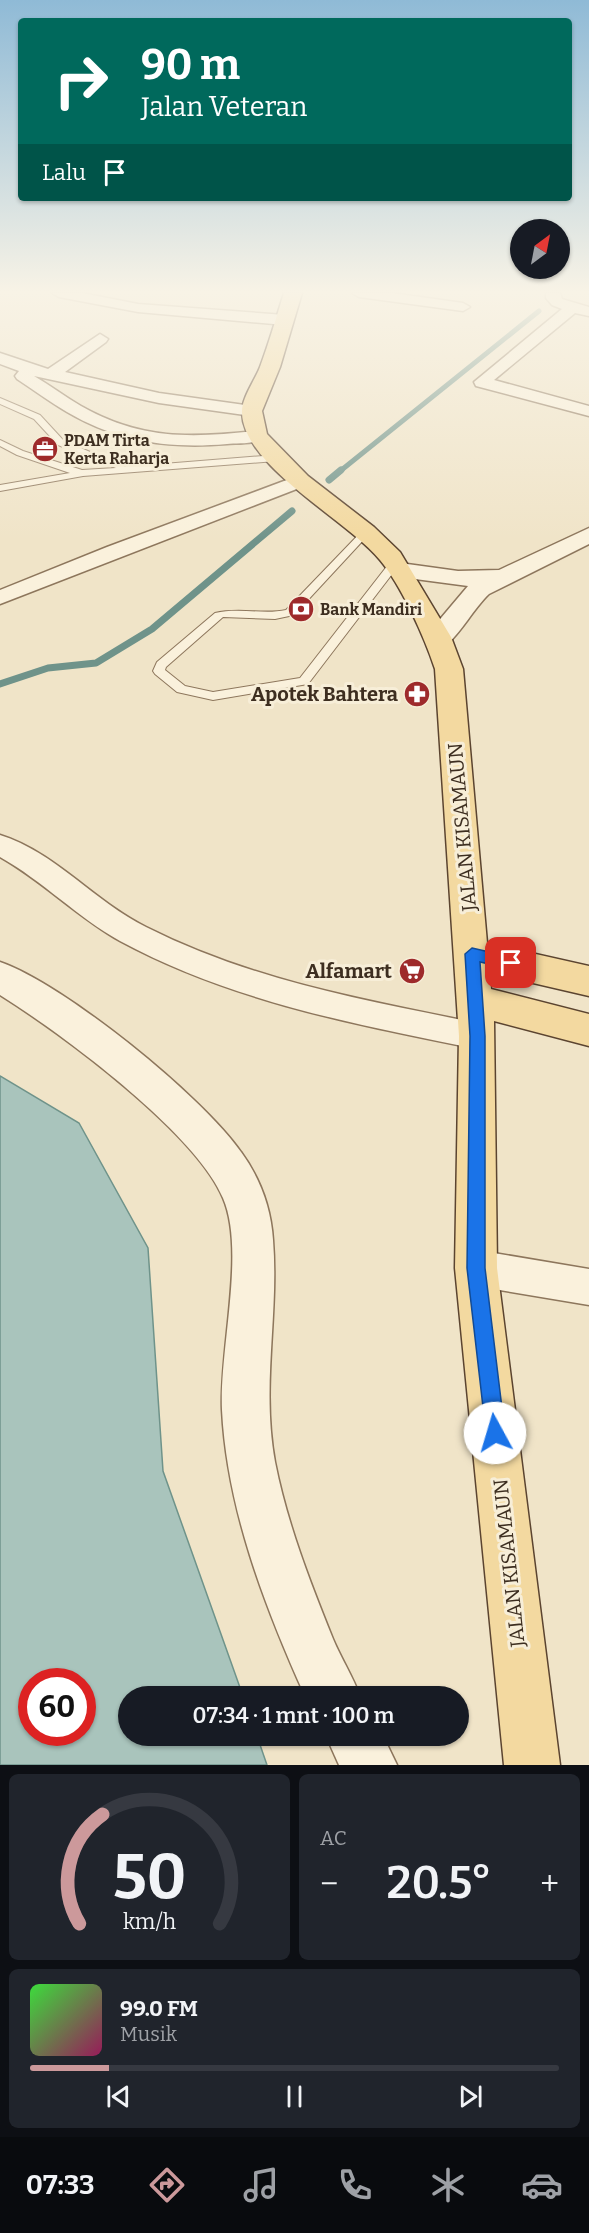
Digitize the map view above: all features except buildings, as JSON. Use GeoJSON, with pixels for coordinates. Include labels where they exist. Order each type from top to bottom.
{"type":"FeatureCollection","features":[{"type":"Feature","properties":{"kind":"main road"},"geometry":{"type":"LineString","coordinates":[[252,411],[265,375]]}},
{"type":"Feature","properties":{"kind":"main road","name":"JALAN KISAMAUN"},"geometry":{"type":"LineString","coordinates":[[252,411],[257,436],[276,458],[300,481],[366,532],[397,566],[438,637],[449,669],[475,1018],[476,1268],[532,1765]]}},
{"type":"Feature","properties":{"kind":"main road"},"geometry":{"type":"LineString","coordinates":[[472,954],[589,981]]}},
{"type":"Feature","properties":{"kind":"main road"},"geometry":{"type":"LineString","coordinates":[[475,1018],[589,1030]]}},
{"type":"Feature","properties":{"kind":"street"},"geometry":{"type":"LineString","coordinates":[[30,375],[88,417],[144,438],[164,442],[197,442],[257,436]]}},
{"type":"Feature","properties":{"kind":"street"},"geometry":{"type":"LineString","coordinates":[[58,375],[176,401],[252,411]]}},
{"type":"Feature","properties":{"kind":"street"},"geometry":{"type":"LineString","coordinates":[[490,375],[482,382],[589,411]]}},
{"type":"Feature","properties":{"kind":"street"},"geometry":{"type":"LineString","coordinates":[[0,598],[114,551],[300,481]]}},
{"type":"Feature","properties":{"kind":"street"},"geometry":{"type":"LineString","coordinates":[[438,637],[468,599],[501,576],[589,536]]}},
{"type":"Feature","properties":{"kind":"street"},"geometry":{"type":"LineString","coordinates":[[397,566],[458,579],[501,576]]}},
{"type":"Feature","properties":{"kind":"street"},"geometry":{"type":"LineString","coordinates":[[0,845],[47,873],[119,926],[219,974],[276,993],[355,1013],[475,1018]]}},
{"type":"Feature","properties":{"kind":"street"},"geometry":{"type":"LineString","coordinates":[[0,977],[62,1016],[122,1062],[191,1125],[217,1153],[242,1190],[250,1218],[253,1250],[246,1329],[245,1408],[257,1497],[274,1554],[329,1686]]}},
{"type":"Feature","properties":{"kind":"street"},"geometry":{"type":"LineString","coordinates":[[476,1268],[589,1287]]}},
{"type":"Feature","properties":{"kind":"street"},"geometry":{"type":"LineString","coordinates":[[359,1746],[369,1765]]}},
{"type":"Feature","properties":{"kind":"lane"},"geometry":{"type":"LineString","coordinates":[[0,401],[37,417],[61,443],[130,469]]}},
{"type":"Feature","properties":{"kind":"lane"},"geometry":{"type":"LineString","coordinates":[[0,443],[20,453],[83,473]]}},
{"type":"Feature","properties":{"kind":"lane"},"geometry":{"type":"LineString","coordinates":[[0,488],[83,473],[276,458]]}},
{"type":"Feature","properties":{"kind":"lane"},"geometry":{"type":"LineString","coordinates":[[366,532],[290,613],[275,616],[227,613],[219,615],[160,665],[159,670],[181,688],[213,696],[304,681],[397,566]]}},
{"type":"Feature","properties":{"kind":"water"},"geometry":{"type":"Polygon","coordinates":[[[0,1076],[79,1123],[148,1248],[163,1471],[239,1686],[118,1686],[118,1746],[260,1746],[267,1765],[0,1765],[0,1076]]]}},
{"type":"Feature","properties":{"kind":"waterway"},"geometry":{"type":"LineString","coordinates":[[339,472],[459,375]]}},
{"type":"Feature","properties":{"kind":"waterway"},"geometry":{"type":"LineString","coordinates":[[329,480],[341,470]]}},
{"type":"Feature","properties":{"kind":"waterway"},"geometry":{"type":"LineString","coordinates":[[0,684],[48,668],[96,663],[152,629],[292,511]]}},
{"type":"Feature","properties":{"kind":"place","name":"PDAM Tirta Kerta Raharja"},"geometry":{"type":"Point","coordinates":[45,449]}},
{"type":"Feature","properties":{"kind":"place","name":"Bank Mandiri"},"geometry":{"type":"Point","coordinates":[301,609]}},
{"type":"Feature","properties":{"kind":"place","name":"Apotek Bahtera"},"geometry":{"type":"Point","coordinates":[417,694]}},
{"type":"Feature","properties":{"kind":"place","name":"Alfamart"},"geometry":{"type":"Point","coordinates":[412,971]}},
{"type":"Feature","properties":{"kind":"route"},"geometry":{"type":"LineString","coordinates":[[495,1433],[476,1268],[477,1036],[473,1000],[472,954],[511,963]]}}]}
